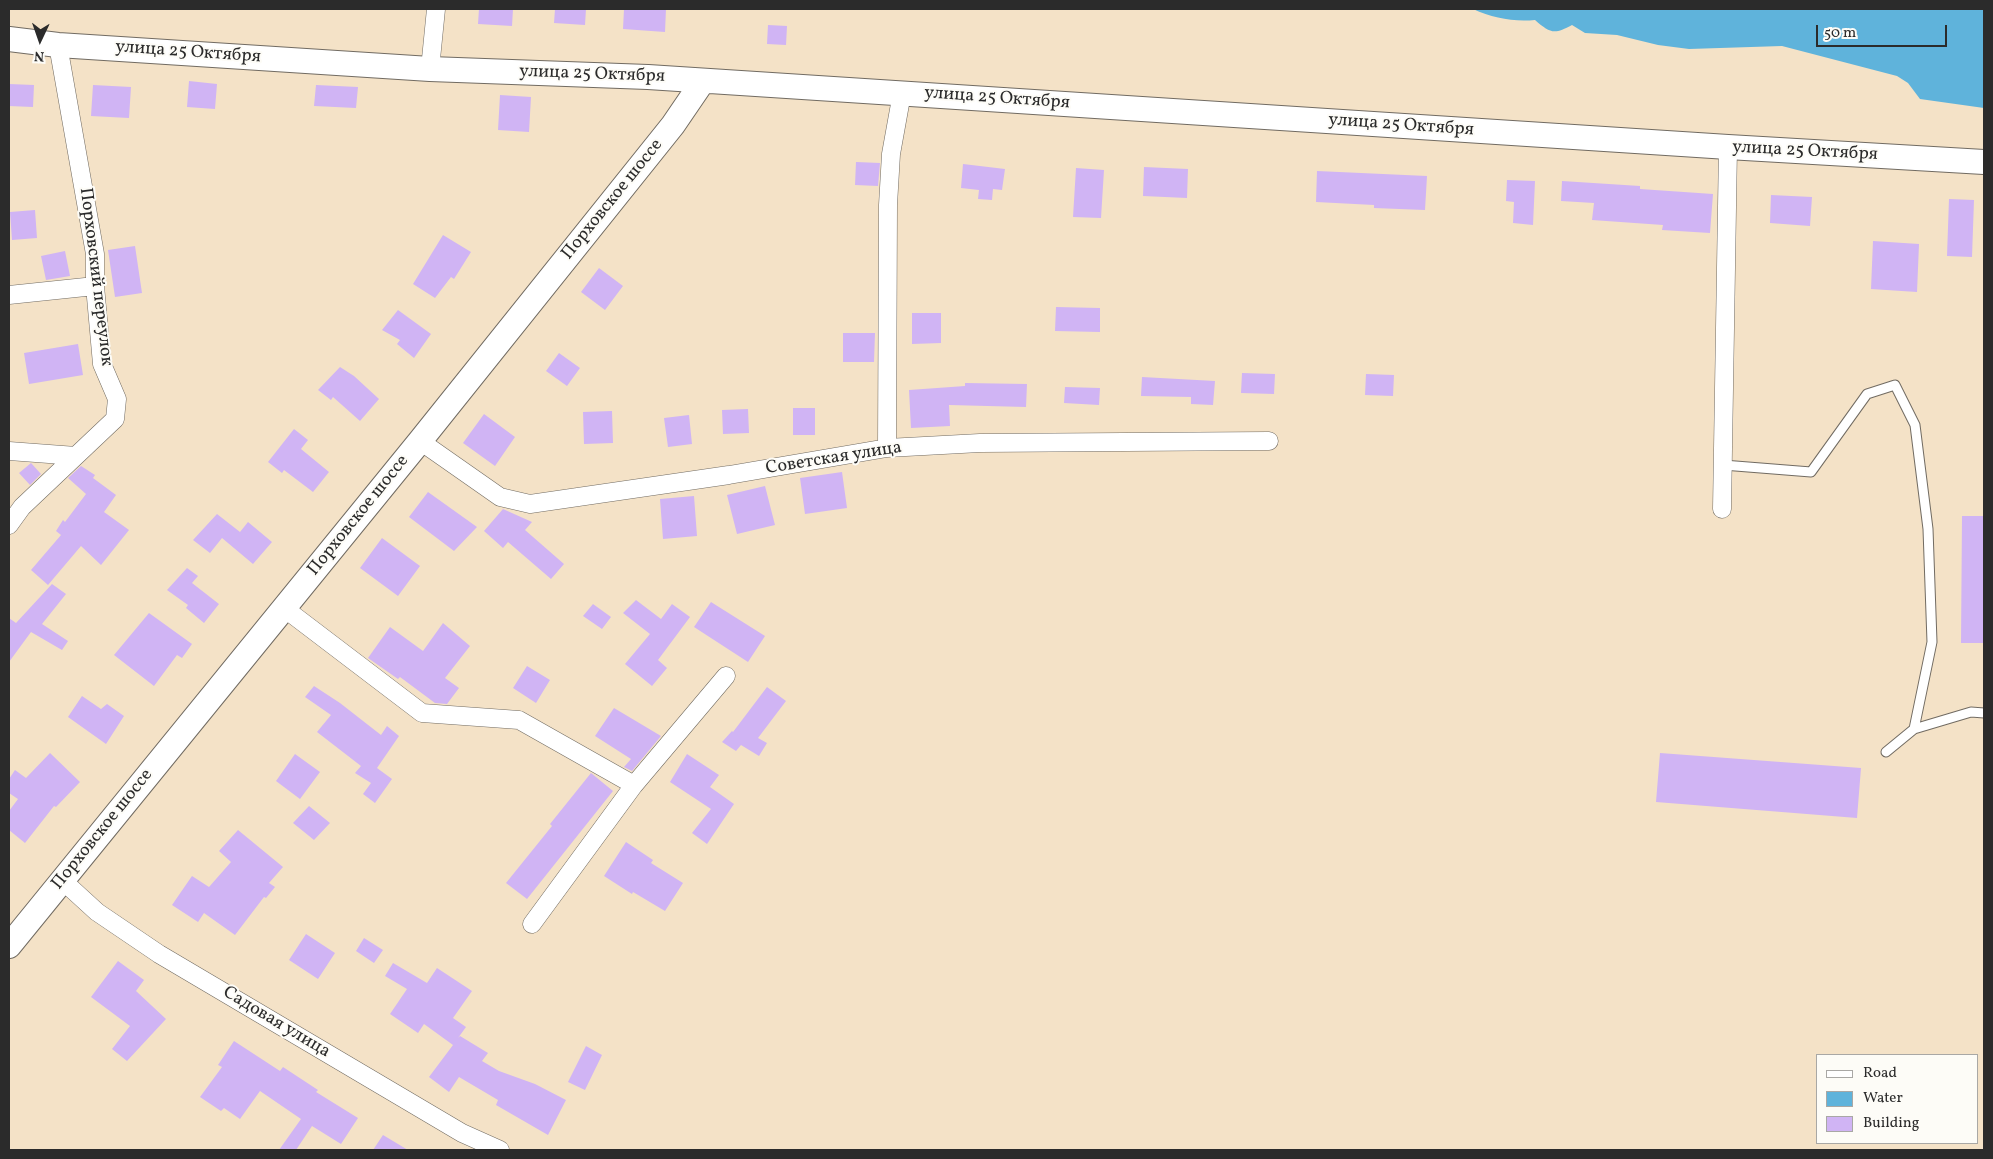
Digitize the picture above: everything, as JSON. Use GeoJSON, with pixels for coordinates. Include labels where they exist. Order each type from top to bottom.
{"type":"FeatureCollection","features":[{"type":"Feature","properties":{"kind":"main road","name":"улица 25 Октября"},"geometry":{"type":"LineString","coordinates":[[9,39],[58,45],[430,69],[703,81],[1984,162]]}},
{"type":"Feature","properties":{"kind":"main road","name":"Порховское шоссе"},"geometry":{"type":"LineString","coordinates":[[9,946],[420,442],[673,125],[703,81]]}},
{"type":"Feature","properties":{"kind":"street"},"geometry":{"type":"LineString","coordinates":[[430,69],[436,9]]}},
{"type":"Feature","properties":{"kind":"street","name":"Порховский переулок"},"geometry":{"type":"LineString","coordinates":[[9,525],[22,507],[116,419],[117,399],[102,364],[95,286],[96,254],[58,45]]}},
{"type":"Feature","properties":{"kind":"street"},"geometry":{"type":"LineString","coordinates":[[887,448],[888,205],[891,154],[902,93]]}},
{"type":"Feature","properties":{"kind":"street"},"geometry":{"type":"LineString","coordinates":[[1722,509],[1728,147]]}},
{"type":"Feature","properties":{"kind":"street"},"geometry":{"type":"LineString","coordinates":[[9,296],[95,286]]}},
{"type":"Feature","properties":{"kind":"street","name":"Советская улица"},"geometry":{"type":"LineString","coordinates":[[420,442],[500,497],[530,504],[729,475],[887,448],[980,443],[1269,441]]}},
{"type":"Feature","properties":{"kind":"street"},"geometry":{"type":"LineString","coordinates":[[9,451],[76,456]]}},
{"type":"Feature","properties":{"kind":"street"},"geometry":{"type":"LineString","coordinates":[[284,608],[422,713],[519,720],[634,785]]}},
{"type":"Feature","properties":{"kind":"street"},"geometry":{"type":"LineString","coordinates":[[532,924],[634,785],[726,676]]}},
{"type":"Feature","properties":{"kind":"street","name":"Садовая улица"},"geometry":{"type":"LineString","coordinates":[[62,880],[97,912],[159,954],[462,1133],[500,1150]]}},
{"type":"Feature","properties":{"kind":"lane"},"geometry":{"type":"LineString","coordinates":[[1723,466],[1811,472],[1867,394],[1895,385],[1915,425],[1928,529],[1932,642],[1914,729]]}},
{"type":"Feature","properties":{"kind":"lane"},"geometry":{"type":"LineString","coordinates":[[1886,752],[1914,729],[1971,712],[1984,713]]}},
{"type":"Feature","properties":{"kind":"water"},"geometry":{"type":"Polygon","coordinates":[[[1473,9],[1984,9],[1984,108],[1920,99],[1908,83],[1897,76],[1782,46],[1689,49],[1658,45],[1617,35],[1585,33],[1572,25],[1561,30],[1552,31],[1535,20],[1503,19],[1473,9]]]}},
{"type":"Feature","properties":{"kind":"building"},"geometry":{"type":"Polygon","coordinates":[[[479,9],[513,9],[512,26],[478,24],[479,9]]]}},
{"type":"Feature","properties":{"kind":"building"},"geometry":{"type":"Polygon","coordinates":[[[555,9],[586,9],[585,25],[554,23],[555,9]]]}},
{"type":"Feature","properties":{"kind":"building"},"geometry":{"type":"Polygon","coordinates":[[[624,9],[666,9],[665,32],[623,29],[624,9]]]}},
{"type":"Feature","properties":{"kind":"building"},"geometry":{"type":"Polygon","coordinates":[[[768,25],[787,26],[786,45],[767,44],[768,25]]]}},
{"type":"Feature","properties":{"kind":"building"},"geometry":{"type":"Polygon","coordinates":[[[189,81],[217,84],[215,109],[187,107],[189,81]]]}},
{"type":"Feature","properties":{"kind":"building"},"geometry":{"type":"Polygon","coordinates":[[[9,84],[34,85],[33,107],[9,106],[9,84]]]}},
{"type":"Feature","properties":{"kind":"building"},"geometry":{"type":"Polygon","coordinates":[[[93,85],[131,87],[129,118],[91,116],[93,85]]]}},
{"type":"Feature","properties":{"kind":"building"},"geometry":{"type":"Polygon","coordinates":[[[316,85],[358,87],[356,108],[314,106],[316,85]]]}},
{"type":"Feature","properties":{"kind":"building"},"geometry":{"type":"Polygon","coordinates":[[[500,95],[531,97],[529,132],[498,130],[500,95]]]}},
{"type":"Feature","properties":{"kind":"building"},"geometry":{"type":"Polygon","coordinates":[[[856,162],[880,163],[878,186],[855,185],[856,162]]]}},
{"type":"Feature","properties":{"kind":"building"},"geometry":{"type":"Polygon","coordinates":[[[963,164],[1005,169],[1002,190],[993,189],[992,200],[978,199],[979,190],[961,188],[963,164]]]}},
{"type":"Feature","properties":{"kind":"building"},"geometry":{"type":"Polygon","coordinates":[[[1144,167],[1188,169],[1187,198],[1143,196],[1144,167]]]}},
{"type":"Feature","properties":{"kind":"building"},"geometry":{"type":"Polygon","coordinates":[[[1076,168],[1104,170],[1101,218],[1073,217],[1076,168]]]}},
{"type":"Feature","properties":{"kind":"building"},"geometry":{"type":"Polygon","coordinates":[[[1317,171],[1427,176],[1425,210],[1374,208],[1374,205],[1316,202],[1317,171]]]}},
{"type":"Feature","properties":{"kind":"building"},"geometry":{"type":"Polygon","coordinates":[[[1507,180],[1535,181],[1533,225],[1513,223],[1514,202],[1506,201],[1507,180]]]}},
{"type":"Feature","properties":{"kind":"building"},"geometry":{"type":"Polygon","coordinates":[[[1562,181],[1640,186],[1640,189],[1713,194],[1710,233],[1662,230],[1663,225],[1592,220],[1594,203],[1561,201],[1562,181]]]}},
{"type":"Feature","properties":{"kind":"building"},"geometry":{"type":"Polygon","coordinates":[[[1771,195],[1812,197],[1810,226],[1770,223],[1771,195]]]}},
{"type":"Feature","properties":{"kind":"building"},"geometry":{"type":"Polygon","coordinates":[[[1949,199],[1974,200],[1972,257],[1947,256],[1949,199]]]}},
{"type":"Feature","properties":{"kind":"building"},"geometry":{"type":"Polygon","coordinates":[[[35,210],[37,238],[12,240],[10,212],[35,210]]]}},
{"type":"Feature","properties":{"kind":"building"},"geometry":{"type":"Polygon","coordinates":[[[443,235],[471,252],[454,279],[451,277],[435,298],[413,284],[443,235]]]}},
{"type":"Feature","properties":{"kind":"building"},"geometry":{"type":"Polygon","coordinates":[[[1873,241],[1919,244],[1917,292],[1871,289],[1873,241]]]}},
{"type":"Feature","properties":{"kind":"building"},"geometry":{"type":"Polygon","coordinates":[[[135,246],[142,293],[115,297],[108,250],[135,246]]]}},
{"type":"Feature","properties":{"kind":"building"},"geometry":{"type":"Polygon","coordinates":[[[65,251],[70,276],[46,280],[41,256],[65,251]]]}},
{"type":"Feature","properties":{"kind":"building"},"geometry":{"type":"Polygon","coordinates":[[[599,268],[623,286],[605,310],[581,292],[599,268]]]}},
{"type":"Feature","properties":{"kind":"building"},"geometry":{"type":"Polygon","coordinates":[[[1056,307],[1100,308],[1100,332],[1055,331],[1056,307]]]}},
{"type":"Feature","properties":{"kind":"building"},"geometry":{"type":"Polygon","coordinates":[[[398,310],[431,334],[414,358],[397,344],[400,340],[382,330],[398,310]]]}},
{"type":"Feature","properties":{"kind":"building"},"geometry":{"type":"Polygon","coordinates":[[[912,313],[941,313],[941,343],[912,344],[912,313]]]}},
{"type":"Feature","properties":{"kind":"building"},"geometry":{"type":"Polygon","coordinates":[[[843,333],[875,333],[874,362],[843,362],[843,333]]]}},
{"type":"Feature","properties":{"kind":"building"},"geometry":{"type":"Polygon","coordinates":[[[78,344],[83,375],[29,384],[24,353],[78,344]]]}},
{"type":"Feature","properties":{"kind":"building"},"geometry":{"type":"Polygon","coordinates":[[[559,353],[580,368],[567,386],[546,371],[559,353]]]}},
{"type":"Feature","properties":{"kind":"building"},"geometry":{"type":"Polygon","coordinates":[[[340,367],[354,376],[379,399],[360,421],[333,397],[331,400],[318,390],[340,367]]]}},
{"type":"Feature","properties":{"kind":"building"},"geometry":{"type":"Polygon","coordinates":[[[1242,373],[1275,374],[1274,394],[1241,393],[1242,373]]]}},
{"type":"Feature","properties":{"kind":"building"},"geometry":{"type":"Polygon","coordinates":[[[1366,374],[1394,375],[1393,396],[1365,395],[1366,374]]]}},
{"type":"Feature","properties":{"kind":"building"},"geometry":{"type":"Polygon","coordinates":[[[1142,377],[1215,381],[1213,405],[1191,404],[1191,397],[1141,396],[1142,377]]]}},
{"type":"Feature","properties":{"kind":"building"},"geometry":{"type":"Polygon","coordinates":[[[965,383],[1027,384],[1026,407],[949,405],[950,426],[911,428],[909,390],[965,386],[965,383]]]}},
{"type":"Feature","properties":{"kind":"building"},"geometry":{"type":"Polygon","coordinates":[[[1065,387],[1100,388],[1099,405],[1064,403],[1065,387]]]}},
{"type":"Feature","properties":{"kind":"building"},"geometry":{"type":"Polygon","coordinates":[[[793,408],[815,408],[815,435],[793,435],[793,408]]]}},
{"type":"Feature","properties":{"kind":"building"},"geometry":{"type":"Polygon","coordinates":[[[748,409],[749,433],[723,434],[722,410],[748,409]]]}},
{"type":"Feature","properties":{"kind":"building"},"geometry":{"type":"Polygon","coordinates":[[[612,411],[613,443],[584,444],[583,412],[612,411]]]}},
{"type":"Feature","properties":{"kind":"building"},"geometry":{"type":"Polygon","coordinates":[[[484,414],[515,437],[495,466],[463,443],[484,414]]]}},
{"type":"Feature","properties":{"kind":"building"},"geometry":{"type":"Polygon","coordinates":[[[689,415],[692,444],[668,447],[664,418],[689,415]]]}},
{"type":"Feature","properties":{"kind":"building"},"geometry":{"type":"Polygon","coordinates":[[[294,429],[308,440],[301,449],[329,472],[313,492],[284,470],[282,473],[268,462],[294,429]]]}},
{"type":"Feature","properties":{"kind":"building"},"geometry":{"type":"Polygon","coordinates":[[[31,463],[41,474],[30,485],[19,473],[31,463]]]}},
{"type":"Feature","properties":{"kind":"building"},"geometry":{"type":"Polygon","coordinates":[[[81,466],[95,475],[93,478],[116,495],[104,512],[129,530],[101,565],[81,546],[48,585],[31,570],[61,535],[56,531],[86,494],[68,478],[81,466]]]}},
{"type":"Feature","properties":{"kind":"building"},"geometry":{"type":"Polygon","coordinates":[[[842,472],[847,508],[805,514],[800,478],[842,472]]]}},
{"type":"Feature","properties":{"kind":"building"},"geometry":{"type":"Polygon","coordinates":[[[765,486],[775,525],[737,534],[727,495],[765,486]]]}},
{"type":"Feature","properties":{"kind":"building"},"geometry":{"type":"Polygon","coordinates":[[[428,492],[477,527],[454,551],[409,517],[428,492]]]}},
{"type":"Feature","properties":{"kind":"building"},"geometry":{"type":"Polygon","coordinates":[[[694,496],[697,536],[663,539],[660,499],[694,496]]]}},
{"type":"Feature","properties":{"kind":"building"},"geometry":{"type":"Polygon","coordinates":[[[503,509],[532,522],[525,530],[564,564],[551,579],[508,542],[503,548],[484,531],[503,509]]]}},
{"type":"Feature","properties":{"kind":"building"},"geometry":{"type":"Polygon","coordinates":[[[217,514],[240,532],[248,522],[272,542],[253,564],[222,538],[210,553],[193,540],[217,514]]]}},
{"type":"Feature","properties":{"kind":"building"},"geometry":{"type":"Polygon","coordinates":[[[1962,516],[1984,516],[1984,643],[1961,643],[1962,516]]]}},
{"type":"Feature","properties":{"kind":"building"},"geometry":{"type":"Polygon","coordinates":[[[382,538],[420,566],[398,596],[360,568],[382,538]]]}},
{"type":"Feature","properties":{"kind":"building"},"geometry":{"type":"Polygon","coordinates":[[[187,568],[198,576],[192,583],[219,604],[204,623],[186,608],[188,605],[167,590],[187,568]]]}},
{"type":"Feature","properties":{"kind":"building"},"geometry":{"type":"Polygon","coordinates":[[[52,584],[66,594],[42,624],[68,641],[62,650],[31,632],[9,662],[9,618],[16,623],[52,584]]]}},
{"type":"Feature","properties":{"kind":"building"},"geometry":{"type":"Polygon","coordinates":[[[636,600],[661,619],[672,604],[690,617],[658,660],[667,668],[652,686],[625,664],[650,634],[623,613],[636,600]]]}},
{"type":"Feature","properties":{"kind":"building"},"geometry":{"type":"Polygon","coordinates":[[[711,602],[765,636],[748,662],[694,627],[711,602]]]}},
{"type":"Feature","properties":{"kind":"building"},"geometry":{"type":"Polygon","coordinates":[[[593,604],[611,617],[602,629],[583,616],[593,604]]]}},
{"type":"Feature","properties":{"kind":"building"},"geometry":{"type":"Polygon","coordinates":[[[149,613],[192,644],[182,658],[177,655],[154,686],[114,655],[149,613]]]}},
{"type":"Feature","properties":{"kind":"building"},"geometry":{"type":"Polygon","coordinates":[[[443,623],[470,646],[445,678],[459,688],[447,704],[435,703],[400,677],[398,679],[368,658],[390,627],[423,651],[443,623]]]}},
{"type":"Feature","properties":{"kind":"building"},"geometry":{"type":"Polygon","coordinates":[[[527,666],[550,680],[536,703],[513,688],[527,666]]]}},
{"type":"Feature","properties":{"kind":"building"},"geometry":{"type":"Polygon","coordinates":[[[314,686],[340,703],[381,735],[387,726],[399,736],[377,768],[392,779],[375,803],[363,794],[371,783],[355,773],[361,766],[317,732],[331,715],[305,697],[314,686]]]}},
{"type":"Feature","properties":{"kind":"building"},"geometry":{"type":"Polygon","coordinates":[[[767,687],[786,701],[758,738],[767,743],[759,756],[741,745],[736,751],[722,742],[733,732],[767,687]]]}},
{"type":"Feature","properties":{"kind":"building"},"geometry":{"type":"Polygon","coordinates":[[[82,696],[101,709],[107,704],[124,716],[106,744],[68,717],[82,696]]]}},
{"type":"Feature","properties":{"kind":"building"},"geometry":{"type":"Polygon","coordinates":[[[614,708],[661,736],[632,771],[624,767],[631,759],[595,736],[614,708]]]}},
{"type":"Feature","properties":{"kind":"building"},"geometry":{"type":"Polygon","coordinates":[[[50,753],[80,782],[56,807],[54,806],[25,843],[9,830],[9,811],[18,799],[9,793],[9,779],[15,770],[26,778],[50,753]]]}},
{"type":"Feature","properties":{"kind":"building"},"geometry":{"type":"Polygon","coordinates":[[[1660,753],[1861,768],[1857,818],[1656,802],[1660,753]]]}},
{"type":"Feature","properties":{"kind":"building"},"geometry":{"type":"Polygon","coordinates":[[[295,754],[320,772],[300,799],[276,781],[295,754]]]}},
{"type":"Feature","properties":{"kind":"building"},"geometry":{"type":"Polygon","coordinates":[[[687,754],[719,775],[710,787],[734,804],[707,844],[692,833],[711,809],[670,782],[687,754]]]}},
{"type":"Feature","properties":{"kind":"building"},"geometry":{"type":"Polygon","coordinates":[[[591,773],[613,791],[527,899],[506,883],[552,826],[550,824],[591,773]]]}},
{"type":"Feature","properties":{"kind":"building"},"geometry":{"type":"Polygon","coordinates":[[[309,806],[330,823],[314,840],[293,823],[309,806]]]}},
{"type":"Feature","properties":{"kind":"building"},"geometry":{"type":"Polygon","coordinates":[[[238,830],[283,867],[269,883],[275,887],[266,898],[264,897],[235,935],[204,913],[198,922],[172,905],[192,876],[209,887],[231,862],[219,851],[238,830]]]}},
{"type":"Feature","properties":{"kind":"building"},"geometry":{"type":"Polygon","coordinates":[[[626,842],[653,860],[651,863],[683,883],[665,911],[633,892],[632,894],[604,876],[626,842]]]}},
{"type":"Feature","properties":{"kind":"building"},"geometry":{"type":"Polygon","coordinates":[[[306,934],[335,953],[318,979],[289,960],[306,934]]]}},
{"type":"Feature","properties":{"kind":"building"},"geometry":{"type":"Polygon","coordinates":[[[364,938],[383,950],[374,963],[356,951],[364,938]]]}},
{"type":"Feature","properties":{"kind":"building"},"geometry":{"type":"Polygon","coordinates":[[[118,961],[144,980],[136,991],[166,1019],[127,1061],[112,1049],[130,1026],[91,997],[118,961]]]}},
{"type":"Feature","properties":{"kind":"building"},"geometry":{"type":"Polygon","coordinates":[[[393,963],[427,983],[437,968],[472,991],[453,1018],[466,1027],[458,1038],[460,1036],[488,1053],[482,1061],[499,1071],[535,1084],[566,1100],[548,1135],[496,1105],[498,1100],[459,1077],[449,1092],[429,1077],[453,1045],[424,1024],[418,1033],[390,1014],[407,989],[385,976],[393,963]]]}},
{"type":"Feature","properties":{"kind":"building"},"geometry":{"type":"Polygon","coordinates":[[[234,1041],[280,1071],[283,1067],[318,1090],[316,1092],[358,1118],[341,1144],[312,1126],[296,1150],[279,1150],[301,1119],[260,1091],[240,1119],[224,1108],[221,1111],[200,1097],[222,1067],[218,1065],[234,1041]]]}},
{"type":"Feature","properties":{"kind":"building"},"geometry":{"type":"Polygon","coordinates":[[[586,1046],[602,1055],[585,1090],[568,1082],[586,1046]]]}},
{"type":"Feature","properties":{"kind":"building"},"geometry":{"type":"Polygon","coordinates":[[[383,1135],[408,1150],[373,1150],[383,1135]]]}}]}
